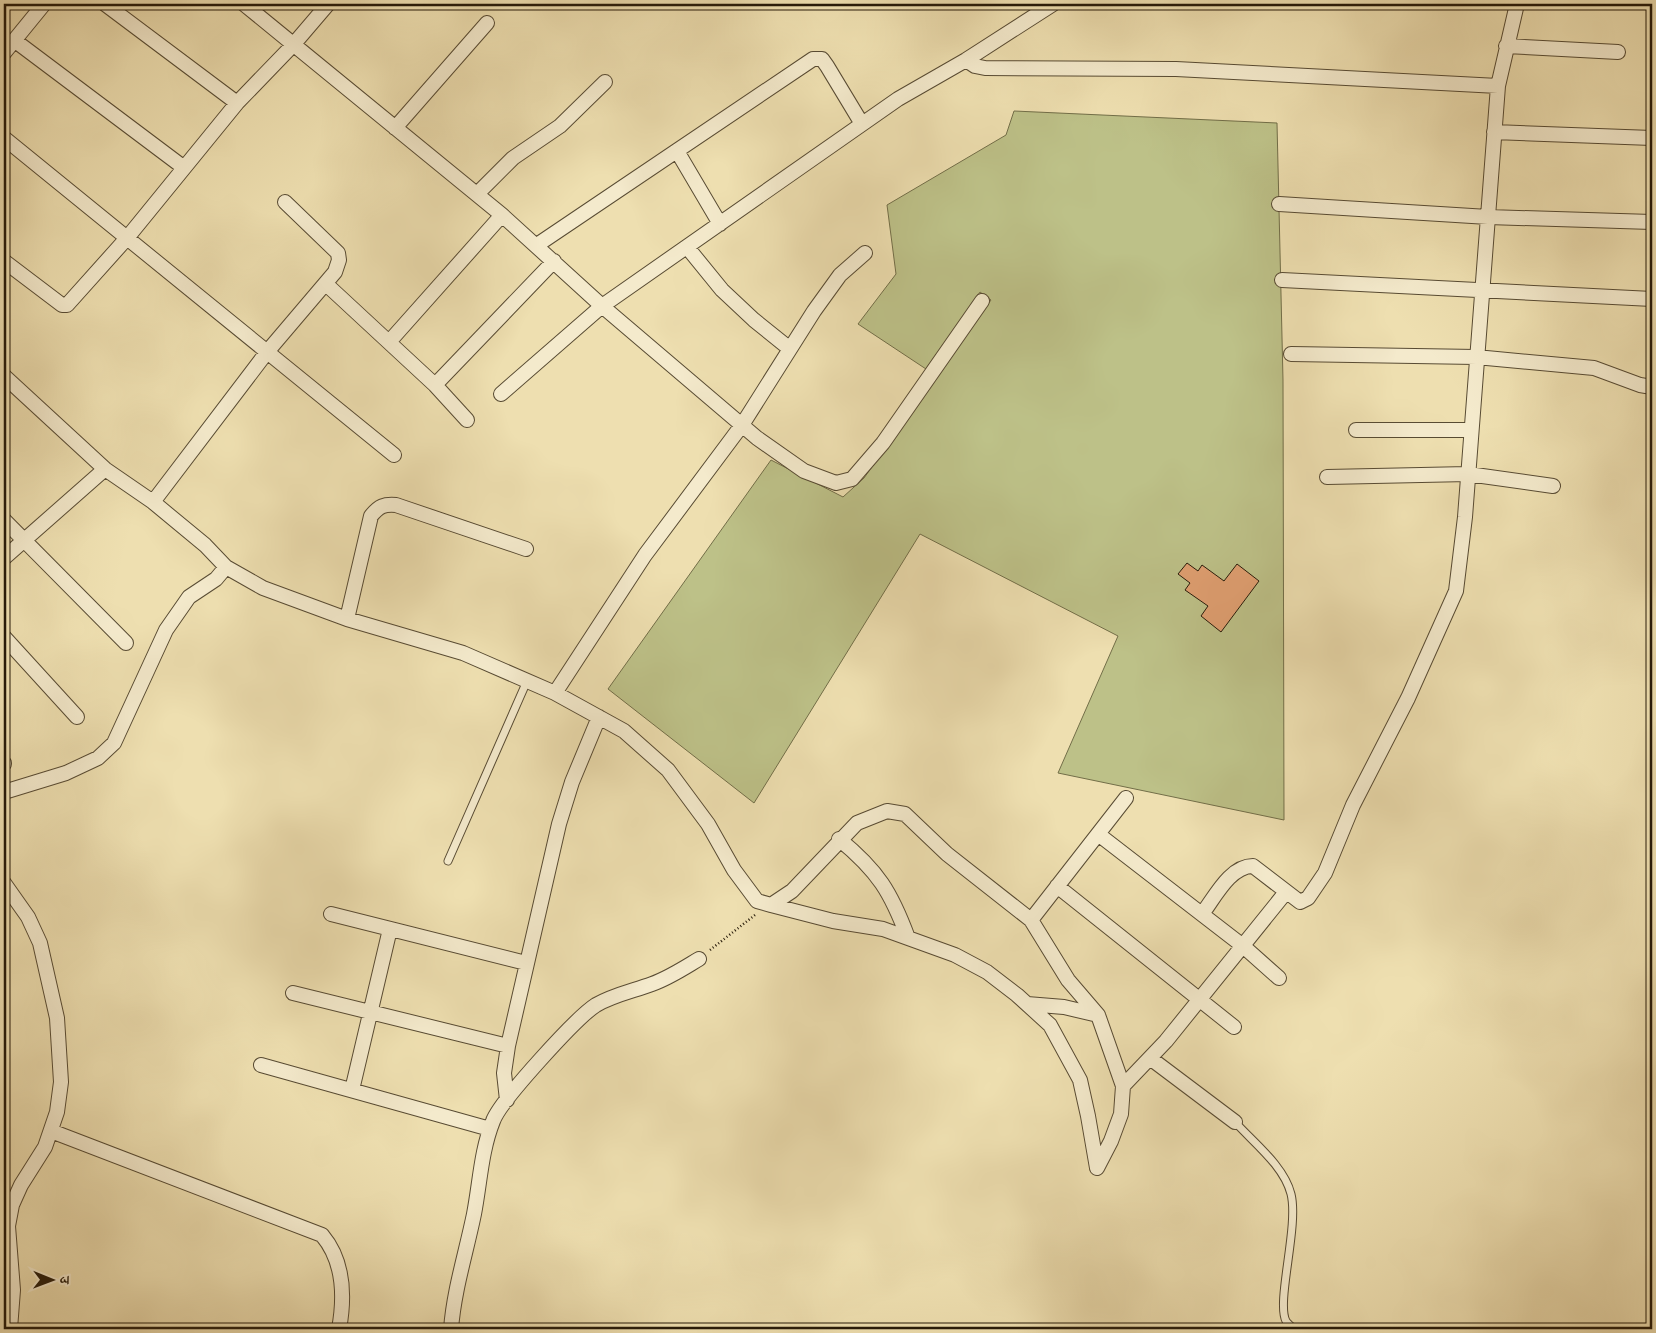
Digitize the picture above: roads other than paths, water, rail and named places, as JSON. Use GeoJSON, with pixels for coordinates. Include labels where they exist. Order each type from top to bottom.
{"type":"FeatureCollection","features":[{"type":"Feature","properties":{"kind":"street"},"geometry":{"type":"LineString","coordinates":[[4,53],[44,4]]}},
{"type":"Feature","properties":{"kind":"street"},"geometry":{"type":"LineString","coordinates":[[105,4],[237,103]]}},
{"type":"Feature","properties":{"kind":"street"},"geometry":{"type":"LineString","coordinates":[[244,4],[502,215],[602,306],[742,425],[804,471],[836,483],[852,479],[883,443],[982,301]]}},
{"type":"Feature","properties":{"kind":"street"},"geometry":{"type":"LineString","coordinates":[[4,261],[62,305],[67,305],[127,238],[237,103],[293,45],[328,4]]}},
{"type":"Feature","properties":{"kind":"street"},"geometry":{"type":"LineString","coordinates":[[501,394],[602,306],[898,99],[966,60],[1053,4]]}},
{"type":"Feature","properties":{"kind":"street"},"geometry":{"type":"LineString","coordinates":[[1202,914],[1235,871],[1246,866],[1253,866],[1300,902],[1308,898],[1325,873],[1353,805],[1408,698],[1456,591],[1468,474],[1498,86],[1517,4]]}},
{"type":"Feature","properties":{"kind":"street"},"geometry":{"type":"LineString","coordinates":[[395,128],[487,24]]}},
{"type":"Feature","properties":{"kind":"street"},"geometry":{"type":"LineString","coordinates":[[14,40],[183,167]]}},
{"type":"Feature","properties":{"kind":"street"},"geometry":{"type":"LineString","coordinates":[[1506,46],[1618,52]]}},
{"type":"Feature","properties":{"kind":"street"},"geometry":{"type":"LineString","coordinates":[[537,245],[813,59],[822,59],[862,124]]}},
{"type":"Feature","properties":{"kind":"street"},"geometry":{"type":"LineString","coordinates":[[966,60],[975,66],[985,68],[1176,69],[1498,86]]}},
{"type":"Feature","properties":{"kind":"street"},"geometry":{"type":"LineString","coordinates":[[477,194],[513,158],[560,126],[605,82]]}},
{"type":"Feature","properties":{"kind":"street"},"geometry":{"type":"LineString","coordinates":[[1494,132],[1652,138]]}},
{"type":"Feature","properties":{"kind":"street"},"geometry":{"type":"LineString","coordinates":[[4,138],[394,455]]}},
{"type":"Feature","properties":{"kind":"street"},"geometry":{"type":"LineString","coordinates":[[677,151],[720,224]]}},
{"type":"Feature","properties":{"kind":"street"},"geometry":{"type":"LineString","coordinates":[[153,502],[268,352],[335,272],[339,260],[338,252],[286,202]]}},
{"type":"Feature","properties":{"kind":"street"},"geometry":{"type":"LineString","coordinates":[[1279,204],[1488,217],[1652,222]]}},
{"type":"Feature","properties":{"kind":"street"},"geometry":{"type":"LineString","coordinates":[[389,342],[502,215]]}},
{"type":"Feature","properties":{"kind":"street"},"geometry":{"type":"LineString","coordinates":[[687,247],[722,290],[754,320],[790,349]]}},
{"type":"Feature","properties":{"kind":"street"},"geometry":{"type":"LineString","coordinates":[[555,693],[646,555],[742,425],[840,275],[865,253]]}},
{"type":"Feature","properties":{"kind":"street"},"geometry":{"type":"LineString","coordinates":[[436,386],[554,261]]}},
{"type":"Feature","properties":{"kind":"street"},"geometry":{"type":"LineString","coordinates":[[1282,280],[1652,299]]}},
{"type":"Feature","properties":{"kind":"street"},"geometry":{"type":"LineString","coordinates":[[326,284],[436,386],[467,420]]}},
{"type":"Feature","properties":{"kind":"street"},"geometry":{"type":"LineString","coordinates":[[1291,354],[1476,357],[1594,368],[1640,385],[1652,387]]}},
{"type":"Feature","properties":{"kind":"street"},"geometry":{"type":"LineString","coordinates":[[4,376],[105,469],[153,502],[205,545],[226,567],[263,588],[347,619],[463,653],[555,693],[624,731],[668,770],[708,824],[734,870],[757,901],[771,905],[833,921],[883,930],[955,955],[987,972],[1050,1025],[1080,1080],[1097,1168],[1112,1140],[1121,1114],[1123,1086],[1098,1015],[1068,980],[1032,920],[947,854],[904,814],[887,811],[870,816],[857,823],[839,839],[792,891],[771,905]]}},
{"type":"Feature","properties":{"kind":"street"},"geometry":{"type":"LineString","coordinates":[[1356,430],[1471,430]]}},
{"type":"Feature","properties":{"kind":"street"},"geometry":{"type":"LineString","coordinates":[[4,558],[105,469]]}},
{"type":"Feature","properties":{"kind":"street"},"geometry":{"type":"LineString","coordinates":[[1327,477],[1468,474],[1553,486]]}},
{"type":"Feature","properties":{"kind":"street"},"geometry":{"type":"LineString","coordinates":[[347,619],[371,516],[378,507],[386,505],[396,506],[526,549]]}},
{"type":"Feature","properties":{"kind":"street"},"geometry":{"type":"LineString","coordinates":[[4,520],[126,642]]}},
{"type":"Feature","properties":{"kind":"street"},"geometry":{"type":"LineString","coordinates":[[4,792],[66,773],[98,758],[114,744],[166,630],[189,597],[216,579],[226,567]]}},
{"type":"Feature","properties":{"kind":"street"},"geometry":{"type":"LineString","coordinates":[[4,637],[77,717]]}},
{"type":"Feature","properties":{"kind":"street"},"geometry":{"type":"LineString","coordinates":[[507,1100],[504,1073],[508,1046],[559,824],[572,782],[599,717]]}},
{"type":"Feature","properties":{"kind":"street"},"geometry":{"type":"LineString","coordinates":[[1032,920],[1126,798]]}},
{"type":"Feature","properties":{"kind":"street"},"geometry":{"type":"LineString","coordinates":[[1098,834],[1243,946],[1279,978]]}},
{"type":"Feature","properties":{"kind":"street"},"geometry":{"type":"LineString","coordinates":[[839,839],[873,870],[893,899],[908,938]]}},
{"type":"Feature","properties":{"kind":"street"},"geometry":{"type":"LineString","coordinates":[[4,883],[28,917],[40,944],[56,1018],[61,1082],[57,1112],[45,1147],[21,1185],[12,1205],[8,1226],[13,1290],[10,1329]]}},
{"type":"Feature","properties":{"kind":"street"},"geometry":{"type":"LineString","coordinates":[[1057,886],[1234,1027]]}},
{"type":"Feature","properties":{"kind":"street"},"geometry":{"type":"LineString","coordinates":[[1123,1086],[1150,1058],[1199,1000],[1286,892]]}},
{"type":"Feature","properties":{"kind":"street"},"geometry":{"type":"LineString","coordinates":[[331,914],[526,963]]}},
{"type":"Feature","properties":{"kind":"street"},"geometry":{"type":"LineString","coordinates":[[352,1090],[390,929]]}},
{"type":"Feature","properties":{"kind":"street"},"geometry":{"type":"LineString","coordinates":[[451,1329],[453,1304],[474,1216],[484,1149],[493,1119],[507,1100],[578,1019],[594,1006],[608,999],[654,983],[699,959]]}},
{"type":"Feature","properties":{"kind":"street"},"geometry":{"type":"LineString","coordinates":[[293,992],[508,1046]]}},
{"type":"Feature","properties":{"kind":"street"},"geometry":{"type":"LineString","coordinates":[[1027,1004],[1064,1007],[1098,1015]]}},
{"type":"Feature","properties":{"kind":"street"},"geometry":{"type":"LineString","coordinates":[[1150,1058],[1235,1122]]}},
{"type":"Feature","properties":{"kind":"street"},"geometry":{"type":"LineString","coordinates":[[261,1065],[490,1129]]}},
{"type":"Feature","properties":{"kind":"street"},"geometry":{"type":"LineString","coordinates":[[51,1130],[322,1234],[332,1246],[344,1293],[339,1329]]}},
{"type":"Feature","properties":{"kind":"lane"},"geometry":{"type":"LineString","coordinates":[[448,860],[527,680]]}},
{"type":"Feature","properties":{"kind":"lane"},"geometry":{"type":"LineString","coordinates":[[1235,1122],[1282,1174],[1291,1194],[1294,1224],[1284,1305],[1286,1320],[1294,1329]]}}]}
